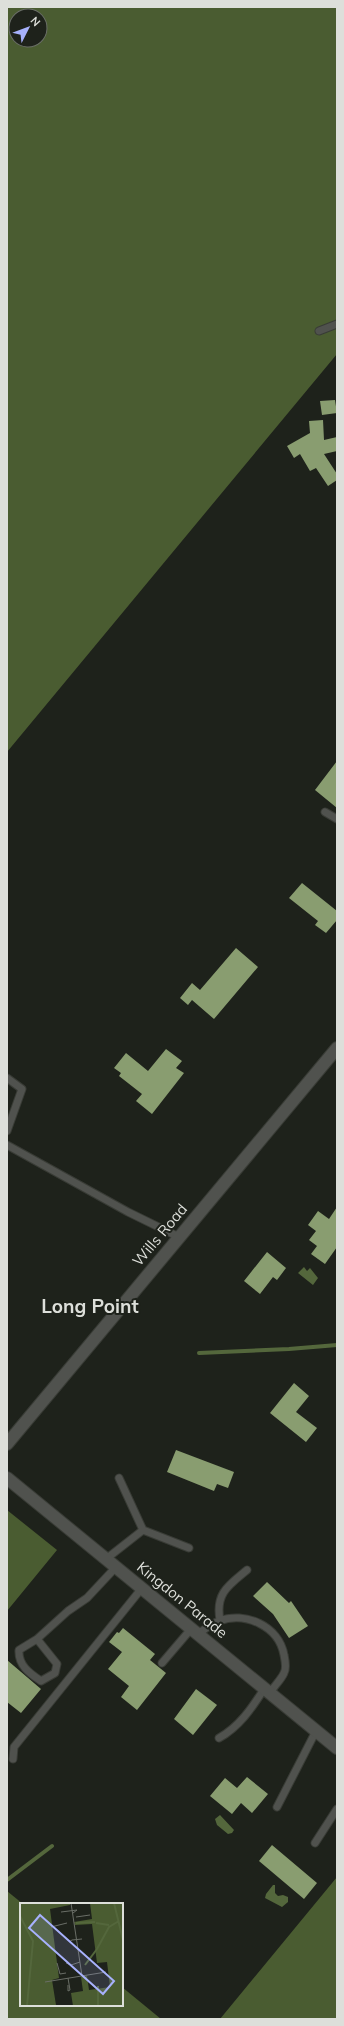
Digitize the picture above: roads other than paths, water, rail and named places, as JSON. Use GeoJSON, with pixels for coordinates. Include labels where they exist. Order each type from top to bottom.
{"type":"FeatureCollection","features":[{"type":"Feature","properties":{"kind":"street","name":"Wills Road"},"geometry":{"type":"LineString","coordinates":[[7,1444],[337,1048]]}},
{"type":"Feature","properties":{"kind":"street","name":"Kingdon Parade"},"geometry":{"type":"LineString","coordinates":[[7,1478],[337,1748]]}},
{"type":"Feature","properties":{"kind":"lane"},"geometry":{"type":"LineString","coordinates":[[319,331],[337,324]]}},
{"type":"Feature","properties":{"kind":"lane"},"geometry":{"type":"LineString","coordinates":[[325,812],[337,819]]}},
{"type":"Feature","properties":{"kind":"lane"},"geometry":{"type":"LineString","coordinates":[[7,1078],[22,1089],[7,1131]]}},
{"type":"Feature","properties":{"kind":"lane"},"geometry":{"type":"LineString","coordinates":[[7,1145],[128,1212],[179,1237]]}},
{"type":"Feature","properties":{"kind":"lane"},"geometry":{"type":"LineString","coordinates":[[119,1478],[143,1530],[189,1548]]}},
{"type":"Feature","properties":{"kind":"lane"},"geometry":{"type":"LineString","coordinates":[[106,1559],[143,1530]]}},
{"type":"Feature","properties":{"kind":"lane"},"geometry":{"type":"LineString","coordinates":[[38,1639],[57,1664],[55,1673],[41,1681],[31,1675],[22,1666],[19,1657],[19,1650],[38,1639],[68,1611],[87,1598],[116,1567]]}},
{"type":"Feature","properties":{"kind":"lane"},"geometry":{"type":"LineString","coordinates":[[220,1620],[218,1609],[224,1589],[247,1570]]}},
{"type":"Feature","properties":{"kind":"lane"},"geometry":{"type":"LineString","coordinates":[[13,1759],[14,1747],[142,1588]]}},
{"type":"Feature","properties":{"kind":"lane"},"geometry":{"type":"LineString","coordinates":[[162,1663],[195,1631],[220,1620],[251,1619],[265,1625],[274,1635],[283,1650],[285,1673],[231,1732],[219,1738]]}},
{"type":"Feature","properties":{"kind":"lane"},"geometry":{"type":"LineString","coordinates":[[277,1808],[316,1731]]}},
{"type":"Feature","properties":{"kind":"lane"},"geometry":{"type":"LineString","coordinates":[[315,1843],[337,1809]]}},
{"type":"Feature","properties":{"kind":"waterway"},"geometry":{"type":"LineString","coordinates":[[199,1353],[289,1349],[337,1345]]}},
{"type":"Feature","properties":{"kind":"waterway"},"geometry":{"type":"LineString","coordinates":[[7,1880],[52,1846]]}},
{"type":"Feature","properties":{"kind":"district","name":"Long Point"},"geometry":{"type":"Point","coordinates":[90,1306]}}]}
